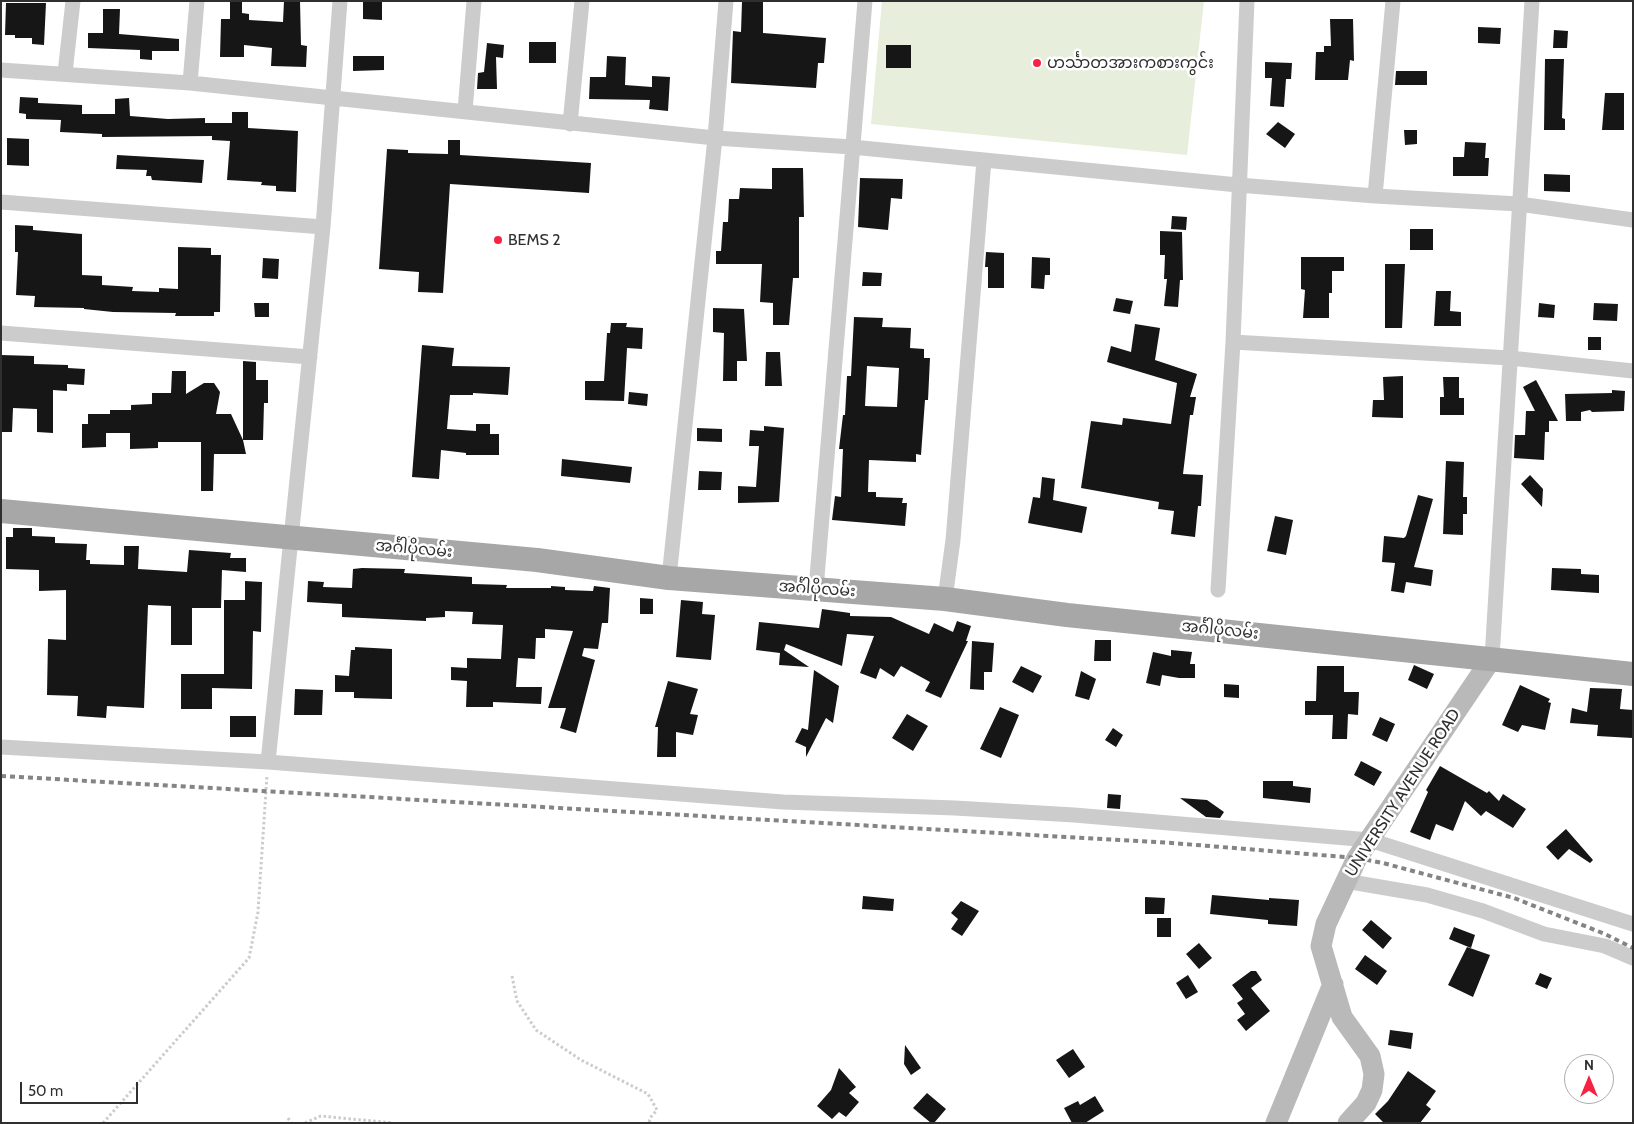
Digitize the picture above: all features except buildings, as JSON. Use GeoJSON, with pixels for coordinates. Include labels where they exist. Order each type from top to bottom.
{"type":"FeatureCollection","features":[{"type":"Feature","properties":{"kind":"main road","name":"အင်္ဂါပိုလမ်း"},"geometry":{"type":"LineString","coordinates":[[1,511],[537,560],[669,578],[945,599],[1067,615],[1633,674]]}},
{"type":"Feature","properties":{"kind":"main road","name":"UNIVERSITY AVENUE ROAD"},"geometry":{"type":"LineString","coordinates":[[1348,1123],[1366,1103],[1372,1090],[1374,1074],[1370,1056],[1342,1017],[1321,946],[1326,924],[1345,881],[1370,840],[1492,658]]}},
{"type":"Feature","properties":{"kind":"main road"},"geometry":{"type":"LineString","coordinates":[[1276,1123],[1333,984]]}},
{"type":"Feature","properties":{"kind":"street"},"geometry":{"type":"LineString","coordinates":[[66,73],[73,1]]}},
{"type":"Feature","properties":{"kind":"street"},"geometry":{"type":"LineString","coordinates":[[190,83],[197,1]]}},
{"type":"Feature","properties":{"kind":"street"},"geometry":{"type":"LineString","coordinates":[[268,762],[323,227],[340,1]]}},
{"type":"Feature","properties":{"kind":"street"},"geometry":{"type":"LineString","coordinates":[[465,111],[474,1]]}},
{"type":"Feature","properties":{"kind":"street"},"geometry":{"type":"LineString","coordinates":[[570,124],[582,1]]}},
{"type":"Feature","properties":{"kind":"street"},"geometry":{"type":"LineString","coordinates":[[669,578],[715,138],[726,1]]}},
{"type":"Feature","properties":{"kind":"street"},"geometry":{"type":"LineString","coordinates":[[816,589],[865,1]]}},
{"type":"Feature","properties":{"kind":"street"},"geometry":{"type":"LineString","coordinates":[[1218,590],[1233,342],[1247,1]]}},
{"type":"Feature","properties":{"kind":"street"},"geometry":{"type":"LineString","coordinates":[[1374,196],[1393,1]]}},
{"type":"Feature","properties":{"kind":"street"},"geometry":{"type":"LineString","coordinates":[[1492,658],[1532,1]]}},
{"type":"Feature","properties":{"kind":"street"},"geometry":{"type":"LineString","coordinates":[[1,70],[190,83],[332,99],[465,111],[570,124],[715,138],[852,147],[1238,185],[1374,196],[1519,204],[1633,220]]}},
{"type":"Feature","properties":{"kind":"street"},"geometry":{"type":"LineString","coordinates":[[945,599],[953,540],[984,160]]}},
{"type":"Feature","properties":{"kind":"street"},"geometry":{"type":"LineString","coordinates":[[1,202],[323,227]]}},
{"type":"Feature","properties":{"kind":"street"},"geometry":{"type":"LineString","coordinates":[[1,333],[310,357]]}},
{"type":"Feature","properties":{"kind":"street"},"geometry":{"type":"LineString","coordinates":[[1233,342],[1510,358],[1633,371]]}},
{"type":"Feature","properties":{"kind":"street"},"geometry":{"type":"LineString","coordinates":[[1,747],[268,762],[783,802],[1024,812],[1370,840],[1633,924]]}},
{"type":"Feature","properties":{"kind":"street"},"geometry":{"type":"LineString","coordinates":[[1345,881],[1427,894],[1483,910],[1544,934],[1605,946],[1633,958]]}},
{"type":"Feature","properties":{"kind":"path"},"geometry":{"type":"LineString","coordinates":[[103,1123],[249,958],[258,912],[268,762]]}},
{"type":"Feature","properties":{"kind":"path"},"geometry":{"type":"LineString","coordinates":[[512,976],[517,1001],[536,1030],[580,1060],[648,1094],[658,1110],[650,1118],[649,1123]]}},
{"type":"Feature","properties":{"kind":"path"},"geometry":{"type":"LineString","coordinates":[[305,1123],[321,1116],[393,1123]]}},
{"type":"Feature","properties":{"kind":"path"},"geometry":{"type":"LineString","coordinates":[[288,1118],[291,1123]]}},
{"type":"Feature","properties":{"kind":"green space","name":"ဟင်္သာတအားကစားကွင်း"},"geometry":{"type":"Polygon","coordinates":[[[882,1],[1204,1],[1187,155],[871,124],[882,1]]]}},
{"type":"Feature","properties":{"kind":"railway"},"geometry":{"type":"LineString","coordinates":[[1,776],[1172,843],[1357,858],[1383,863],[1514,898],[1605,934],[1633,948]]}},
{"type":"Feature","properties":{"kind":"place","name":"ဟင်္သာတအားကစားကွင်း"},"geometry":{"type":"Point","coordinates":[1037,63]}},
{"type":"Feature","properties":{"kind":"place","name":"BEMS 2"},"geometry":{"type":"Point","coordinates":[498,240]}}]}
